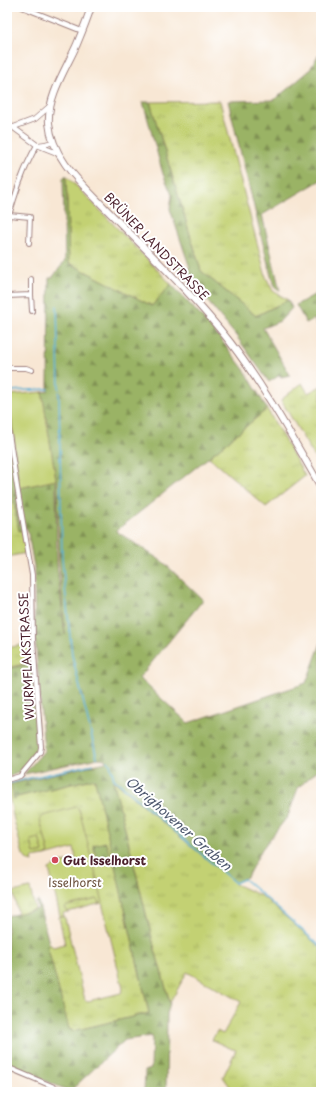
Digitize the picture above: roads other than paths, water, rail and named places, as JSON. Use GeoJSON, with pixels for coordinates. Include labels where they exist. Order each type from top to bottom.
{"type":"FeatureCollection","features":[{"type":"Feature","properties":{"kind":"main road","name":"BRÜNER LANDSTRASSE"},"geometry":{"type":"LineString","coordinates":[[90,7],[82,31],[54,93],[50,106],[49,122],[57,153],[98,200],[188,292],[229,340],[263,388],[321,488]]}},
{"type":"Feature","properties":{"kind":"street"},"geometry":{"type":"LineString","coordinates":[[22,7],[82,31]]}},
{"type":"Feature","properties":{"kind":"street"},"geometry":{"type":"LineString","coordinates":[[14,127],[35,119],[50,106]]}},
{"type":"Feature","properties":{"kind":"street"},"geometry":{"type":"LineString","coordinates":[[7,123],[37,145],[57,153]]}},
{"type":"Feature","properties":{"kind":"street"},"geometry":{"type":"LineString","coordinates":[[37,145],[53,142]]}},
{"type":"Feature","properties":{"kind":"street"},"geometry":{"type":"LineString","coordinates":[[7,222],[17,187],[37,145]]}},
{"type":"Feature","properties":{"kind":"street"},"geometry":{"type":"LineString","coordinates":[[9,215],[30,217],[29,243]]}},
{"type":"Feature","properties":{"kind":"street"},"geometry":{"type":"LineString","coordinates":[[30,279],[32,311]]}},
{"type":"Feature","properties":{"kind":"street"},"geometry":{"type":"LineString","coordinates":[[7,296],[31,295]]}},
{"type":"Feature","properties":{"kind":"street"},"geometry":{"type":"LineString","coordinates":[[7,368],[26,368],[32,370]]}},
{"type":"Feature","properties":{"kind":"street","name":"WURMFLAKSTRASSE"},"geometry":{"type":"LineString","coordinates":[[7,420],[32,575],[33,640],[42,747],[40,752],[20,776],[7,780]]}},
{"type":"Feature","properties":{"kind":"street"},"geometry":{"type":"LineString","coordinates":[[7,1067],[66,1092]]}},
{"type":"Feature","properties":{"kind":"waterway"},"geometry":{"type":"LineString","coordinates":[[57,306],[59,389]]}},
{"type":"Feature","properties":{"kind":"waterway"},"geometry":{"type":"LineString","coordinates":[[9,391],[48,389]]}},
{"type":"Feature","properties":{"kind":"waterway"},"geometry":{"type":"LineString","coordinates":[[59,392],[62,559],[72,655],[97,758]]}},
{"type":"Feature","properties":{"kind":"waterway","name":"Obrighovener Graben"},"geometry":{"type":"LineString","coordinates":[[107,761],[110,764],[114,779],[235,883],[244,879],[321,947]]}},
{"type":"Feature","properties":{"kind":"waterway","name":"Obrighovener Graben"},"geometry":{"type":"LineString","coordinates":[[8,783],[93,764]]}},
{"type":"Feature","properties":{"kind":"place","name":"Gut Isselhorst"},"geometry":{"type":"Point","coordinates":[55,860]}},
{"type":"Feature","properties":{"kind":"park label","name":"Isselhorst"},"geometry":{"type":"Point","coordinates":[75,882]}}]}
